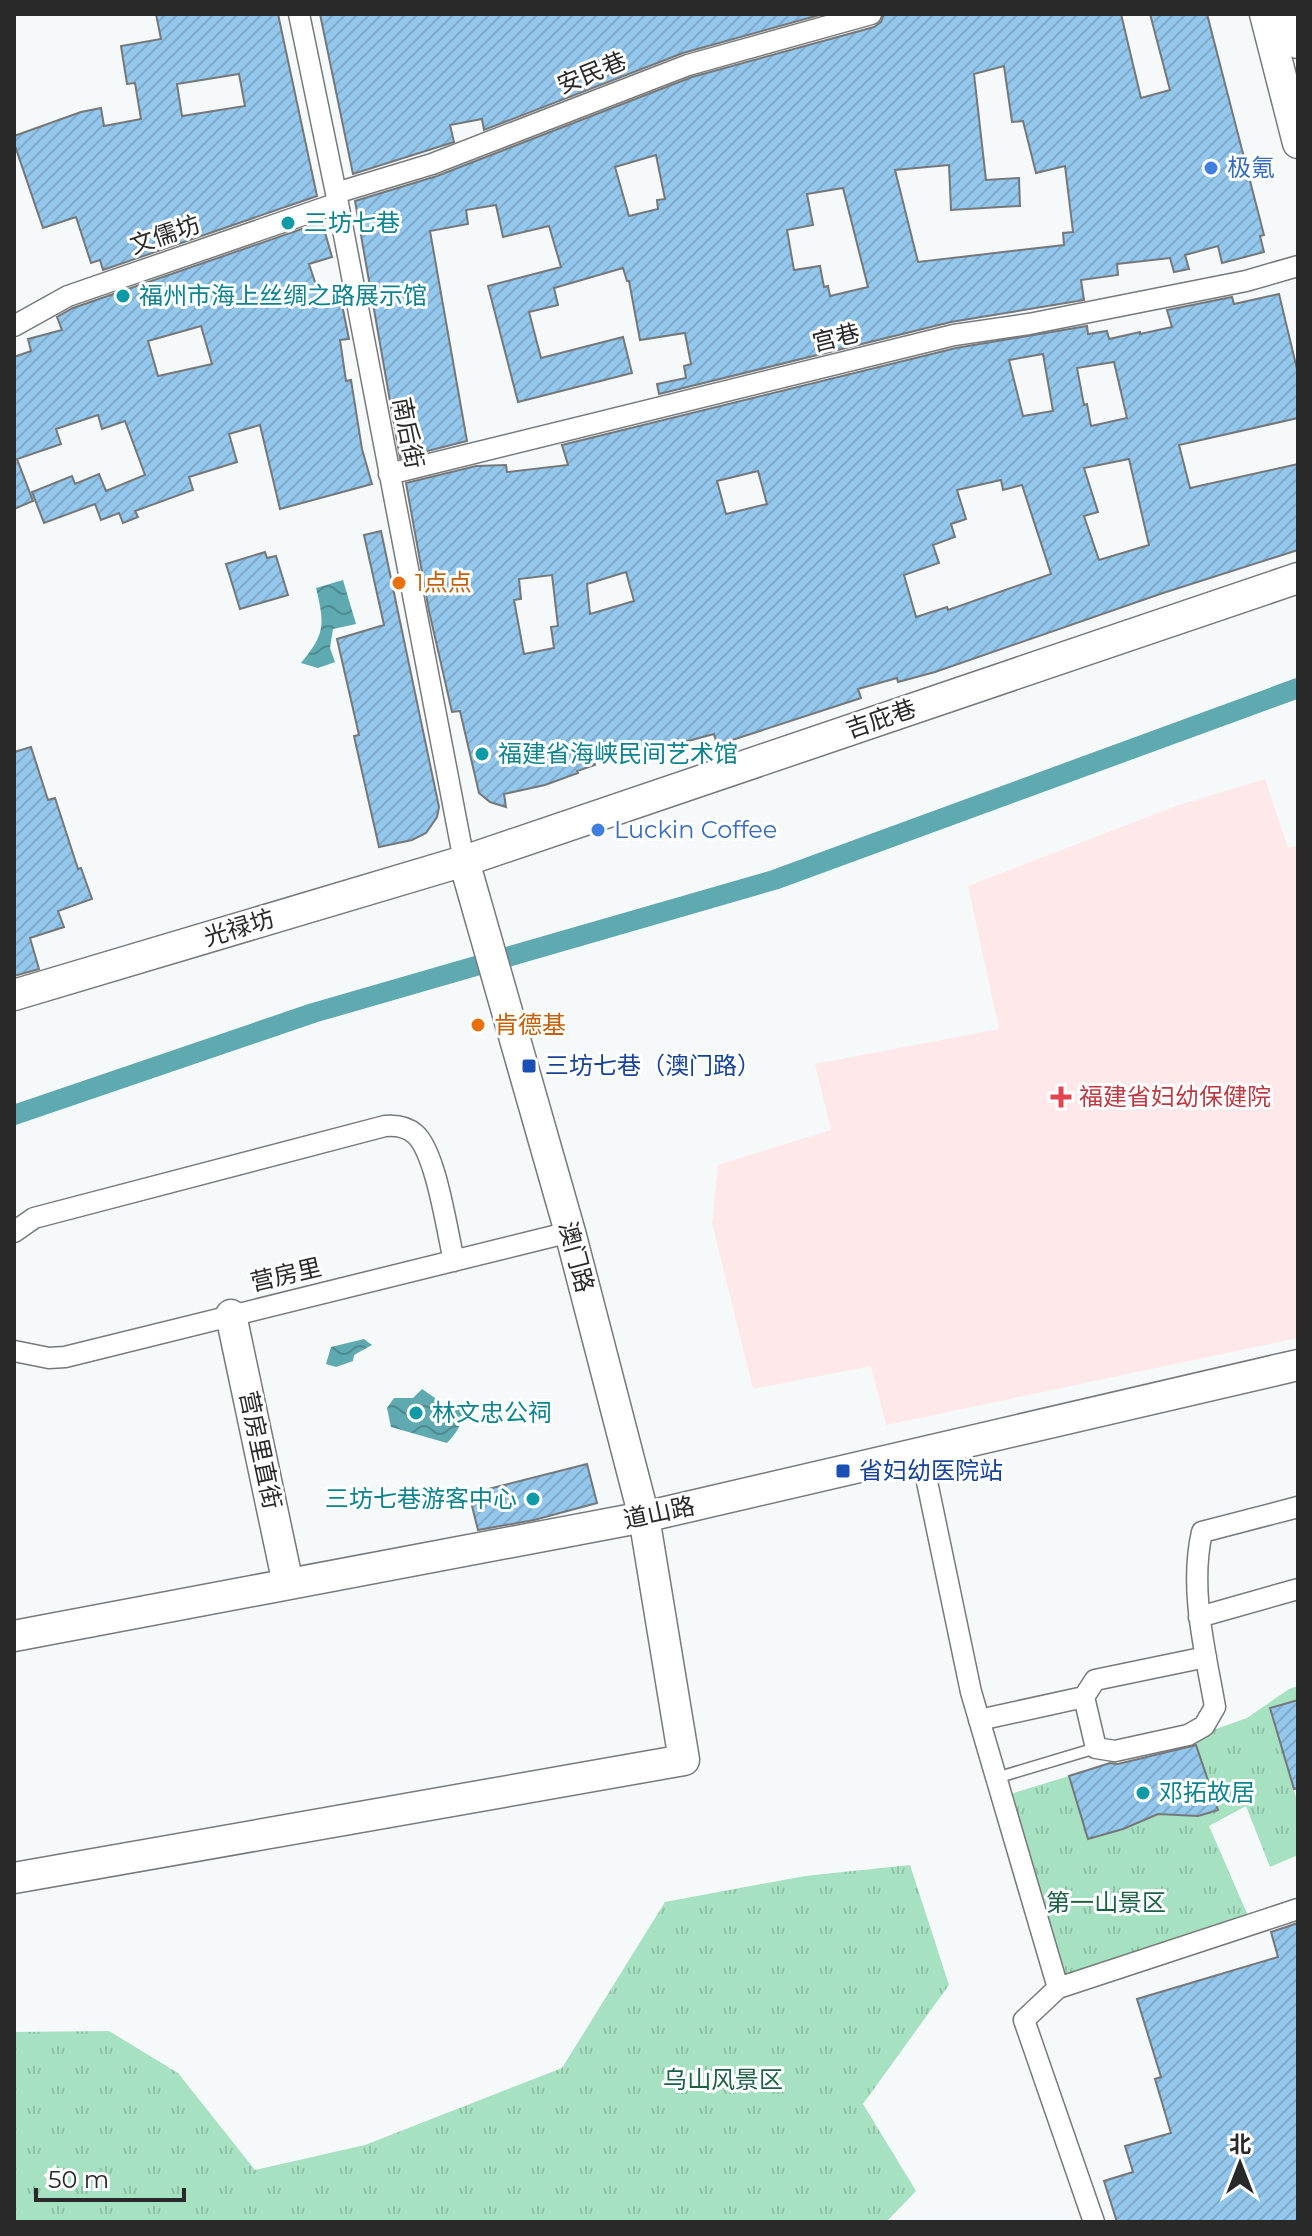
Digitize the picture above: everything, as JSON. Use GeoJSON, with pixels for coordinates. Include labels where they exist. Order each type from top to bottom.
{"type":"FeatureCollection","features":[{"type":"Feature","properties":{"kind":"street","name":"南后街"},"geometry":{"type":"LineString","coordinates":[[299,14],[464,861]]}},
{"type":"Feature","properties":{"kind":"street","name":"安民巷"},"geometry":{"type":"LineString","coordinates":[[337,198],[432,164],[656,75],[871,14]]}},
{"type":"Feature","properties":{"kind":"street"},"geometry":{"type":"LineString","coordinates":[[1265,14],[1298,143]]}},
{"type":"Feature","properties":{"kind":"street"},"geometry":{"type":"LineString","coordinates":[[1291,14],[1298,43]]}},
{"type":"Feature","properties":{"kind":"street","name":"文儒坊"},"geometry":{"type":"LineString","coordinates":[[14,326],[68,296],[337,198]]}},
{"type":"Feature","properties":{"kind":"street","name":"宫巷"},"geometry":{"type":"LineString","coordinates":[[389,474],[954,335],[1029,324],[1246,281],[1298,266]]}},
{"type":"Feature","properties":{"kind":"street","name":"吉庇巷"},"geometry":{"type":"LineString","coordinates":[[464,861],[1298,578]]}},
{"type":"Feature","properties":{"kind":"street","name":"澳门路"},"geometry":{"type":"LineString","coordinates":[[14,1878],[684,1760],[644,1517],[570,1232],[464,861]]}},
{"type":"Feature","properties":{"kind":"street","name":"光禄坊"},"geometry":{"type":"LineString","coordinates":[[14,995],[464,861]]}},
{"type":"Feature","properties":{"kind":"street"},"geometry":{"type":"LineString","coordinates":[[14,1232],[34,1218],[397,1125],[415,1134],[429,1154],[454,1261]]}},
{"type":"Feature","properties":{"kind":"street","name":"营房里"},"geometry":{"type":"LineString","coordinates":[[14,1351],[49,1358],[65,1357],[570,1232]]}},
{"type":"Feature","properties":{"kind":"street","name":"营房里直街"},"geometry":{"type":"LineString","coordinates":[[231,1315],[288,1584]]}},
{"type":"Feature","properties":{"kind":"street","name":"道山路"},"geometry":{"type":"LineString","coordinates":[[15,1637],[644,1517],[1298,1365]]}},
{"type":"Feature","properties":{"kind":"street"},"geometry":{"type":"LineString","coordinates":[[921,1453],[971,1692],[1058,1988]]}},
{"type":"Feature","properties":{"kind":"street"},"geometry":{"type":"LineString","coordinates":[[1084,1697],[1096,1748],[1115,1751],[1188,1735],[1204,1726],[1215,1707],[1199,1617],[1198,1549],[1202,1532],[1298,1507]]}},
{"type":"Feature","properties":{"kind":"street"},"geometry":{"type":"LineString","coordinates":[[1199,1617],[1298,1589]]}},
{"type":"Feature","properties":{"kind":"street"},"geometry":{"type":"LineString","coordinates":[[979,1720],[1084,1697],[1095,1680],[1206,1657]]}},
{"type":"Feature","properties":{"kind":"street"},"geometry":{"type":"LineString","coordinates":[[1094,2222],[1024,2020],[1058,1988],[1298,1909]]}},
{"type":"Feature","properties":{"kind":"lane"},"geometry":{"type":"LineString","coordinates":[[996,1778],[1096,1748]]}},
{"type":"Feature","properties":{"kind":"shaded area","name":"福建省妇幼保健院"},"geometry":{"type":"Polygon","coordinates":[[[1265,779],[1288,848],[1298,845],[1298,1338],[886,1425],[871,1366],[753,1389],[712,1223],[718,1165],[831,1130],[815,1064],[999,1029],[968,886],[1176,806],[1265,779]]]}},
{"type":"Feature","properties":{"kind":"green space","name":"第一山景区"},"geometry":{"type":"Polygon","coordinates":[[[1298,1686],[1298,1700],[1270,1708],[1298,1804],[1298,1855],[1270,1867],[1246,1806],[1209,1826],[1252,1925],[1058,1988],[1001,1797],[1069,1776],[1089,1838],[1158,1814],[1198,1816],[1217,1810],[1193,1737],[1247,1718],[1298,1686]]]}},
{"type":"Feature","properties":{"kind":"green space","name":"乌山风景区"},"geometry":{"type":"Polygon","coordinates":[[[910,1865],[949,1985],[863,2104],[916,2191],[886,2222],[14,2222],[14,2032],[109,2031],[178,2073],[255,2170],[365,2145],[562,2068],[665,1902],[805,1876],[910,1865]]]}},
{"type":"Feature","properties":{"kind":"water"},"geometry":{"type":"Polygon","coordinates":[[[343,580],[356,624],[333,629],[330,648],[335,662],[318,668],[301,663],[315,644],[321,628],[316,588],[343,580]]]}},
{"type":"Feature","properties":{"kind":"water"},"geometry":{"type":"Polygon","coordinates":[[[364,1339],[372,1345],[354,1355],[353,1361],[336,1367],[326,1364],[331,1347],[364,1339]]]}},
{"type":"Feature","properties":{"kind":"water"},"geometry":{"type":"Polygon","coordinates":[[[422,1389],[435,1398],[438,1405],[460,1403],[460,1425],[447,1443],[391,1427],[387,1408],[394,1398],[413,1398],[422,1389]]]}},
{"type":"Feature","properties":{"kind":"building"},"geometry":{"type":"Polygon","coordinates":[[[156,14],[278,14],[317,196],[103,270],[100,260],[91,263],[76,217],[43,228],[14,136],[101,108],[104,126],[141,119],[135,83],[127,84],[121,46],[161,39],[156,14]],[[239,74],[177,84],[182,116],[245,106],[239,74]]]}},
{"type":"Feature","properties":{"kind":"building"},"geometry":{"type":"Polygon","coordinates":[[[320,14],[823,14],[683,53],[484,130],[482,119],[450,125],[454,142],[353,174],[320,14]]]}},
{"type":"Feature","properties":{"kind":"building"},"geometry":{"type":"Polygon","coordinates":[[[884,14],[1121,14],[1141,98],[1170,90],[1150,14],[1207,14],[1264,235],[1260,236],[1264,252],[1222,263],[1218,246],[1185,255],[1189,269],[1174,272],[1170,258],[1117,264],[1118,275],[1081,280],[1084,300],[951,322],[659,394],[657,384],[686,378],[684,366],[691,364],[685,333],[640,340],[629,281],[623,268],[554,288],[558,305],[529,312],[541,358],[623,337],[632,373],[518,402],[488,286],[561,267],[549,226],[503,237],[496,205],[466,210],[468,224],[430,231],[467,441],[400,458],[355,201],[437,176],[692,77],[874,27],[881,22],[884,14]],[[1004,66],[974,74],[986,180],[1019,178],[1020,206],[951,210],[949,165],[895,170],[918,262],[1064,245],[1063,233],[1073,232],[1065,166],[1036,173],[1023,121],[1012,122],[1004,66]],[[656,155],[615,167],[629,216],[658,209],[657,200],[665,199],[656,155]],[[843,188],[807,194],[813,225],[787,230],[794,270],[820,266],[824,287],[828,286],[830,296],[868,287],[843,188]]]}},
{"type":"Feature","properties":{"kind":"building"},"geometry":{"type":"Polygon","coordinates":[[[322,222],[332,257],[309,264],[322,303],[341,300],[349,339],[340,340],[346,381],[351,380],[362,449],[372,484],[280,509],[260,425],[229,434],[237,462],[189,477],[193,490],[135,511],[138,517],[123,523],[119,513],[101,520],[95,504],[44,523],[32,492],[72,476],[75,484],[99,474],[106,491],[145,475],[125,421],[102,429],[98,415],[56,429],[61,444],[17,459],[33,501],[14,509],[14,357],[31,351],[28,339],[62,330],[57,317],[73,308],[322,222]],[[201,326],[148,341],[158,376],[212,364],[201,326]]]}},
{"type":"Feature","properties":{"kind":"building"},"geometry":{"type":"Polygon","coordinates":[[[1279,294],[1298,373],[1298,418],[1179,445],[1190,488],[1298,464],[1298,550],[935,672],[858,689],[861,698],[717,745],[714,734],[632,754],[631,749],[593,760],[595,765],[578,773],[545,785],[504,794],[506,807],[490,802],[479,793],[460,711],[452,712],[429,611],[406,483],[476,466],[506,465],[507,472],[568,465],[562,445],[956,348],[1087,326],[1088,334],[1107,331],[1109,339],[1172,327],[1167,310],[1232,297],[1234,304],[1279,294]],[[1043,354],[1009,360],[1023,416],[1053,411],[1043,354]],[[1114,362],[1077,368],[1084,405],[1087,404],[1091,426],[1127,418],[1114,362]],[[1129,459],[1084,468],[1098,512],[1084,516],[1099,560],[1149,545],[1129,459]],[[758,471],[717,481],[726,514],[767,504],[758,471]],[[1001,480],[957,490],[966,519],[951,524],[955,537],[933,545],[939,563],[904,575],[916,617],[947,607],[948,610],[1051,574],[1022,485],[1003,490],[1001,480]],[[626,572],[587,584],[590,614],[634,601],[626,572]],[[552,575],[519,579],[521,599],[514,600],[524,654],[554,648],[551,627],[558,626],[552,575]]]}},
{"type":"Feature","properties":{"kind":"building"},"geometry":{"type":"Polygon","coordinates":[[[381,531],[439,807],[437,817],[426,833],[412,840],[379,847],[354,736],[359,735],[337,639],[384,625],[364,535],[381,531]]]}},
{"type":"Feature","properties":{"kind":"building"},"geometry":{"type":"Polygon","coordinates":[[[265,552],[267,558],[276,556],[288,595],[240,609],[226,564],[265,552]]]}},
{"type":"Feature","properties":{"kind":"building"},"geometry":{"type":"Polygon","coordinates":[[[31,747],[48,800],[55,798],[78,869],[81,868],[92,899],[58,911],[64,927],[30,938],[39,969],[14,976],[14,752],[31,747]]]}},
{"type":"Feature","properties":{"kind":"building","name":"三坊七巷游客中心"},"geometry":{"type":"Polygon","coordinates":[[[587,1464],[597,1503],[534,1520],[478,1530],[469,1494],[587,1464]]]}},
{"type":"Feature","properties":{"kind":"building"},"geometry":{"type":"Polygon","coordinates":[[[1298,1700],[1298,1788],[1294,1789],[1270,1708],[1298,1700]]]}},
{"type":"Feature","properties":{"kind":"building","name":"邓拓故居"},"geometry":{"type":"Polygon","coordinates":[[[1196,1745],[1218,1810],[1198,1816],[1158,1814],[1088,1839],[1069,1776],[1110,1763],[1118,1764],[1196,1745]]]}},
{"type":"Feature","properties":{"kind":"building"},"geometry":{"type":"Polygon","coordinates":[[[1298,1923],[1298,2222],[1117,2222],[1104,2181],[1133,2172],[1125,2146],[1171,2133],[1155,2079],[1161,2077],[1137,1999],[1278,1957],[1271,1932],[1298,1923]]]}},
{"type":"Feature","properties":{"kind":"waterway"},"geometry":{"type":"LineString","coordinates":[[14,1115],[313,1013],[774,880],[1298,688]]}},
{"type":"Feature","properties":{"kind":"place","name":"极氪"},"geometry":{"type":"Point","coordinates":[1211,168]}},
{"type":"Feature","properties":{"kind":"place","name":"三坊七巷"},"geometry":{"type":"Point","coordinates":[288,223]}},
{"type":"Feature","properties":{"kind":"place","name":"福州市海上丝绸之路展示馆"},"geometry":{"type":"Point","coordinates":[123,296]}},
{"type":"Feature","properties":{"kind":"place","name":"1点点"},"geometry":{"type":"Point","coordinates":[399,583]}},
{"type":"Feature","properties":{"kind":"place","name":"福建省海峡民间艺术馆"},"geometry":{"type":"Point","coordinates":[482,754]}},
{"type":"Feature","properties":{"kind":"place","name":"Luckin Coffee"},"geometry":{"type":"Point","coordinates":[598,830]}},
{"type":"Feature","properties":{"kind":"place","name":"肯德基"},"geometry":{"type":"Point","coordinates":[478,1025]}},
{"type":"Feature","properties":{"kind":"place","name":"三坊七巷（澳门路）"},"geometry":{"type":"Point","coordinates":[529,1066]}},
{"type":"Feature","properties":{"kind":"place","name":"福建省妇幼保健院"},"geometry":{"type":"Point","coordinates":[1061,1097]}},
{"type":"Feature","properties":{"kind":"place","name":"林文忠公祠"},"geometry":{"type":"Point","coordinates":[416,1413]}},
{"type":"Feature","properties":{"kind":"place","name":"省妇幼医院站"},"geometry":{"type":"Point","coordinates":[843,1471]}},
{"type":"Feature","properties":{"kind":"place","name":"三坊七巷游客中心"},"geometry":{"type":"Point","coordinates":[533,1499]}},
{"type":"Feature","properties":{"kind":"place","name":"邓拓故居"},"geometry":{"type":"Point","coordinates":[1143,1793]}}]}
